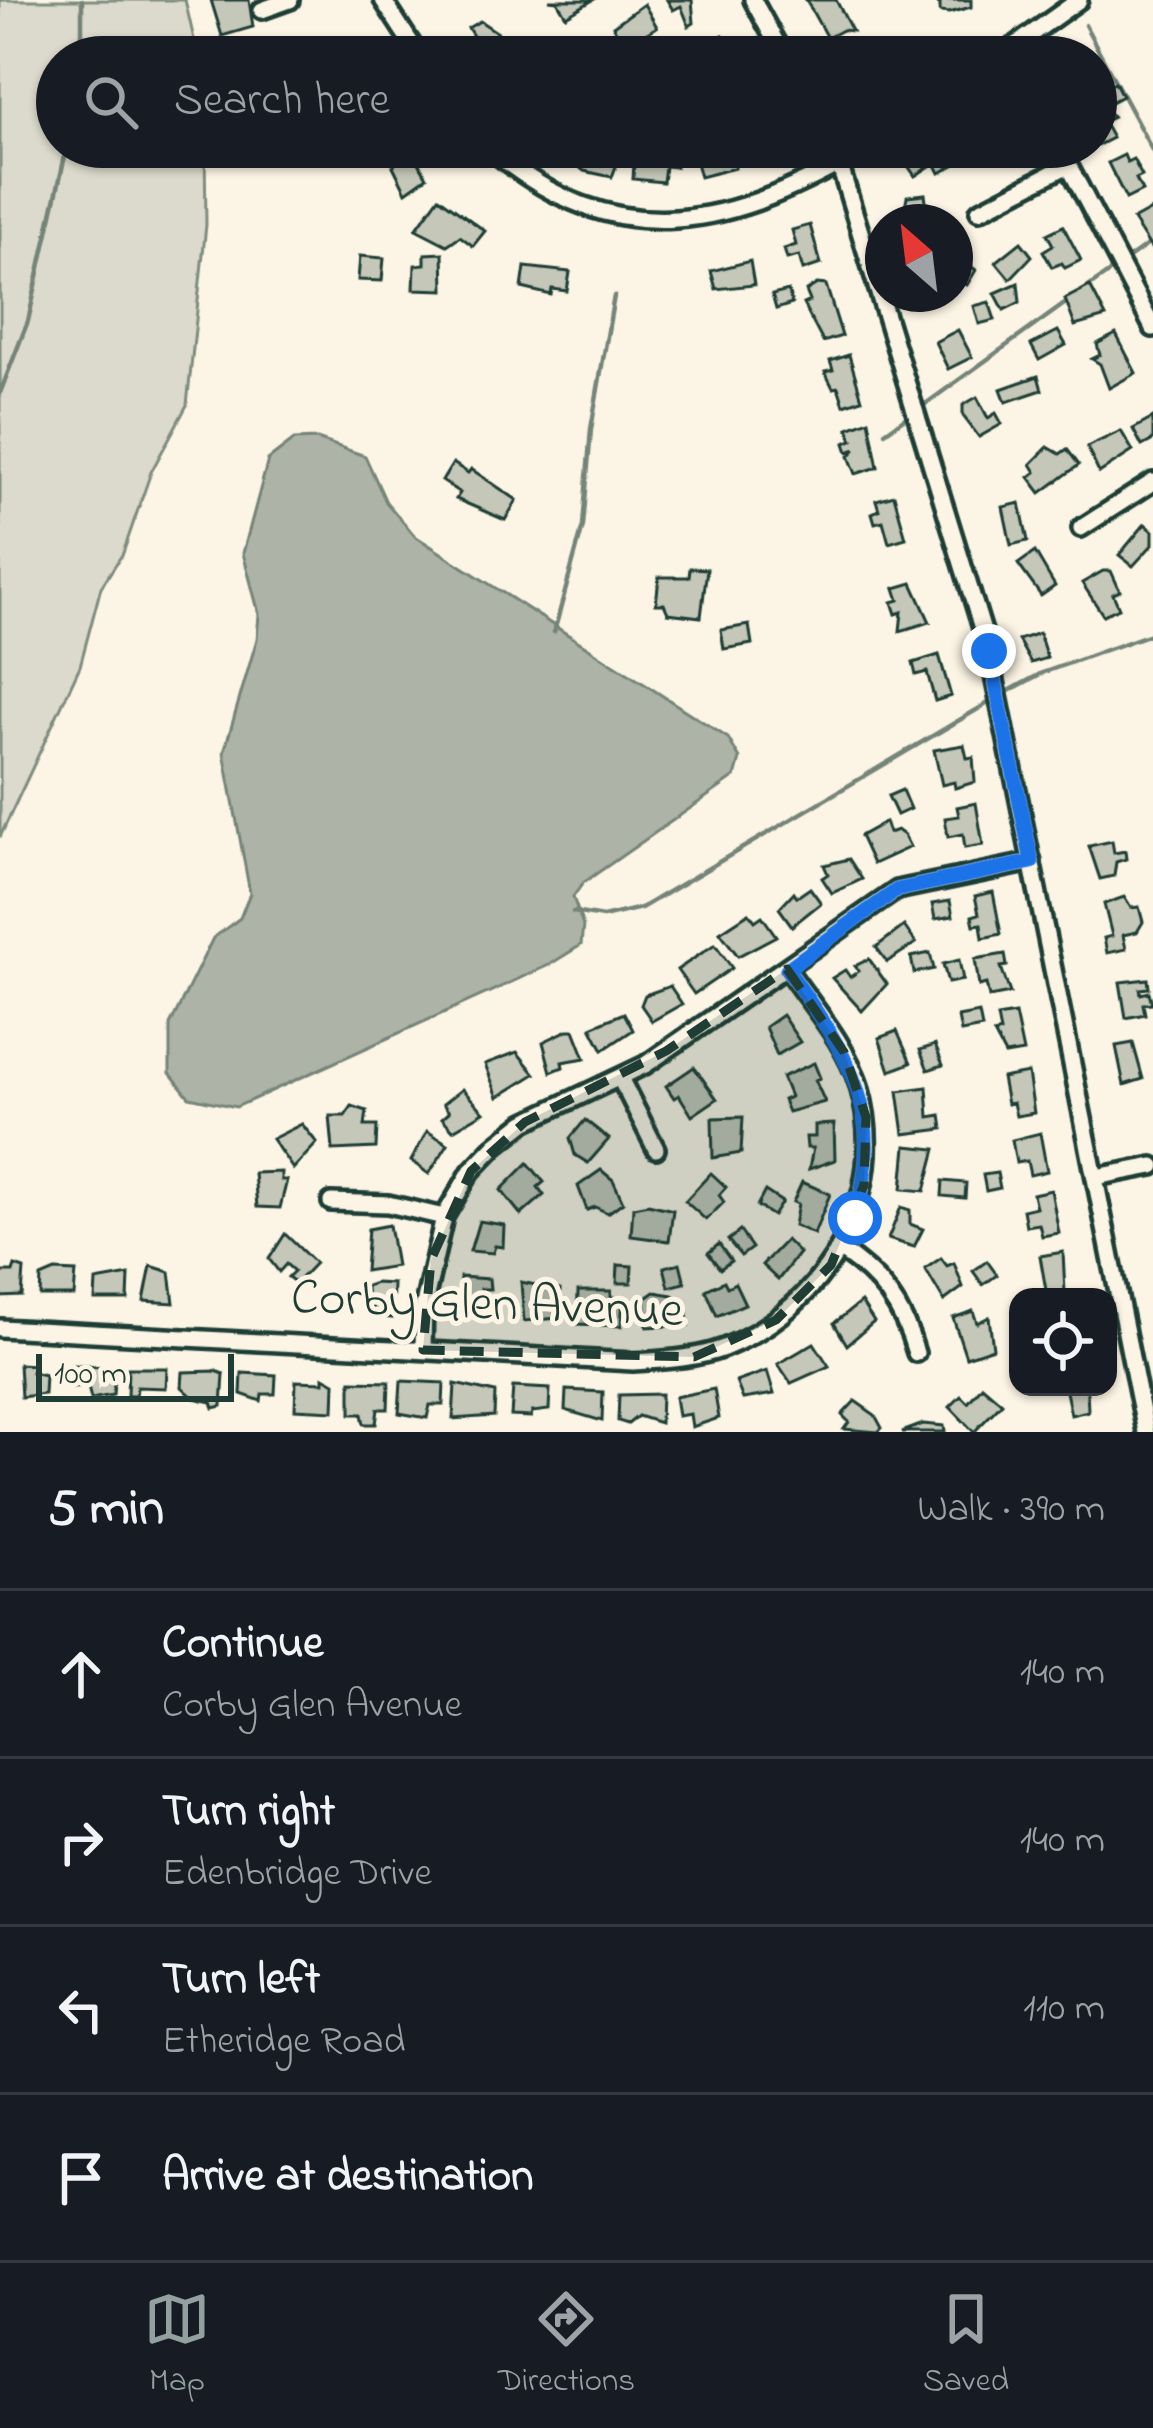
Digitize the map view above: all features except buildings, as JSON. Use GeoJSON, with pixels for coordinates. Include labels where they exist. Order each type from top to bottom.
{"type":"FeatureCollection","features":[{"type":"Feature","properties":{"kind":"street"},"geometry":{"type":"LineString","coordinates":[[262,10],[290,0]]}},
{"type":"Feature","properties":{"kind":"street"},"geometry":{"type":"LineString","coordinates":[[383,0],[406,36]]}},
{"type":"Feature","properties":{"kind":"street"},"geometry":{"type":"LineString","coordinates":[[753,0],[773,36]]}},
{"type":"Feature","properties":{"kind":"street"},"geometry":{"type":"LineString","coordinates":[[1032,36],[1079,0]]}},
{"type":"Feature","properties":{"kind":"street"},"geometry":{"type":"LineString","coordinates":[[520,168],[564,197],[626,218],[674,223],[731,213],[813,168]]}},
{"type":"Feature","properties":{"kind":"street"},"geometry":{"type":"LineString","coordinates":[[842,168],[989,651],[1146,1432]]}},
{"type":"Feature","properties":{"kind":"street"},"geometry":{"type":"LineString","coordinates":[[979,211],[1062,168]]}},
{"type":"Feature","properties":{"kind":"street"},"geometry":{"type":"LineString","coordinates":[[1070,168],[1153,328]]}},
{"type":"Feature","properties":{"kind":"street"},"geometry":{"type":"LineString","coordinates":[[1081,528],[1153,482]]}},
{"type":"Feature","properties":{"kind":"street"},"geometry":{"type":"LineString","coordinates":[[423,1350],[428,1282],[444,1217],[471,1171],[496,1144],[557,1106],[621,1080],[897,890],[1032,862]]}},
{"type":"Feature","properties":{"kind":"street","name":"Corby Glen Avenue"},"geometry":{"type":"LineString","coordinates":[[0,1328],[633,1362],[694,1357],[723,1349],[776,1320],[840,1250],[864,1186],[866,1117],[844,1052],[787,969]]}},
{"type":"Feature","properties":{"kind":"street"},"geometry":{"type":"LineString","coordinates":[[621,1080],[656,1149]]}},
{"type":"Feature","properties":{"kind":"street"},"geometry":{"type":"LineString","coordinates":[[1096,1178],[1153,1166]]}},
{"type":"Feature","properties":{"kind":"street"},"geometry":{"type":"LineString","coordinates":[[331,1202],[388,1204],[444,1217]]}},
{"type":"Feature","properties":{"kind":"street"},"geometry":{"type":"LineString","coordinates":[[840,1250],[878,1278],[896,1300],[916,1353]]}},
{"type":"Feature","properties":{"kind":"highlighted area"},"geometry":{"type":"Polygon","coordinates":[[[787,969],[844,1052],[866,1117],[864,1185],[831,1265],[776,1320],[694,1357],[423,1350],[431,1260],[471,1171],[525,1122],[666,1051],[787,969]]]}},
{"type":"Feature","properties":{"kind":"shaded area"},"geometry":{"type":"Polygon","coordinates":[[[0,0],[185,0],[193,36],[36,36],[36,168],[205,168],[206,225],[187,405],[151,472],[123,553],[101,587],[80,666],[0,837],[0,0]]]}},
{"type":"Feature","properties":{"kind":"shaded area"},"geometry":{"type":"Polygon","coordinates":[[[317,439],[365,456],[386,502],[415,536],[728,738],[740,759],[735,777],[583,883],[573,897],[583,926],[581,945],[549,965],[236,1107],[189,1097],[170,1073],[170,1025],[213,938],[240,918],[250,893],[224,752],[257,639],[259,614],[243,553],[268,460],[294,440],[317,439]]]}},
{"type":"Feature","properties":{"kind":"waterway"},"geometry":{"type":"LineString","coordinates":[[82,0],[82,36]]}},
{"type":"Feature","properties":{"kind":"waterway"},"geometry":{"type":"LineString","coordinates":[[1085,25],[1091,36]]}},
{"type":"Feature","properties":{"kind":"waterway"},"geometry":{"type":"LineString","coordinates":[[1117,85],[1153,152]]}},
{"type":"Feature","properties":{"kind":"waterway"},"geometry":{"type":"LineString","coordinates":[[0,393],[28,321],[62,168]]}},
{"type":"Feature","properties":{"kind":"waterway"},"geometry":{"type":"LineString","coordinates":[[1129,258],[1153,241]]}},
{"type":"Feature","properties":{"kind":"waterway"},"geometry":{"type":"LineString","coordinates":[[1084,290],[1111,271]]}},
{"type":"Feature","properties":{"kind":"waterway"},"geometry":{"type":"LineString","coordinates":[[554,632],[583,526],[591,429],[614,296]]}},
{"type":"Feature","properties":{"kind":"waterway"},"geometry":{"type":"LineString","coordinates":[[924,405],[1070,300]]}},
{"type":"Feature","properties":{"kind":"waterway"},"geometry":{"type":"LineString","coordinates":[[885,432],[905,418]]}},
{"type":"Feature","properties":{"kind":"waterway"},"geometry":{"type":"LineString","coordinates":[[1009,691],[1042,673],[1153,633]]}},
{"type":"Feature","properties":{"kind":"waterway"},"geometry":{"type":"LineString","coordinates":[[573,912],[603,917],[641,908],[990,702]]}},
{"type":"Feature","properties":{"kind":"route"},"geometry":{"type":"LineString","coordinates":[[855,1218],[868,1151],[858,1083],[844,1052],[787,969],[912,883],[1032,862],[989,651]]}}]}
